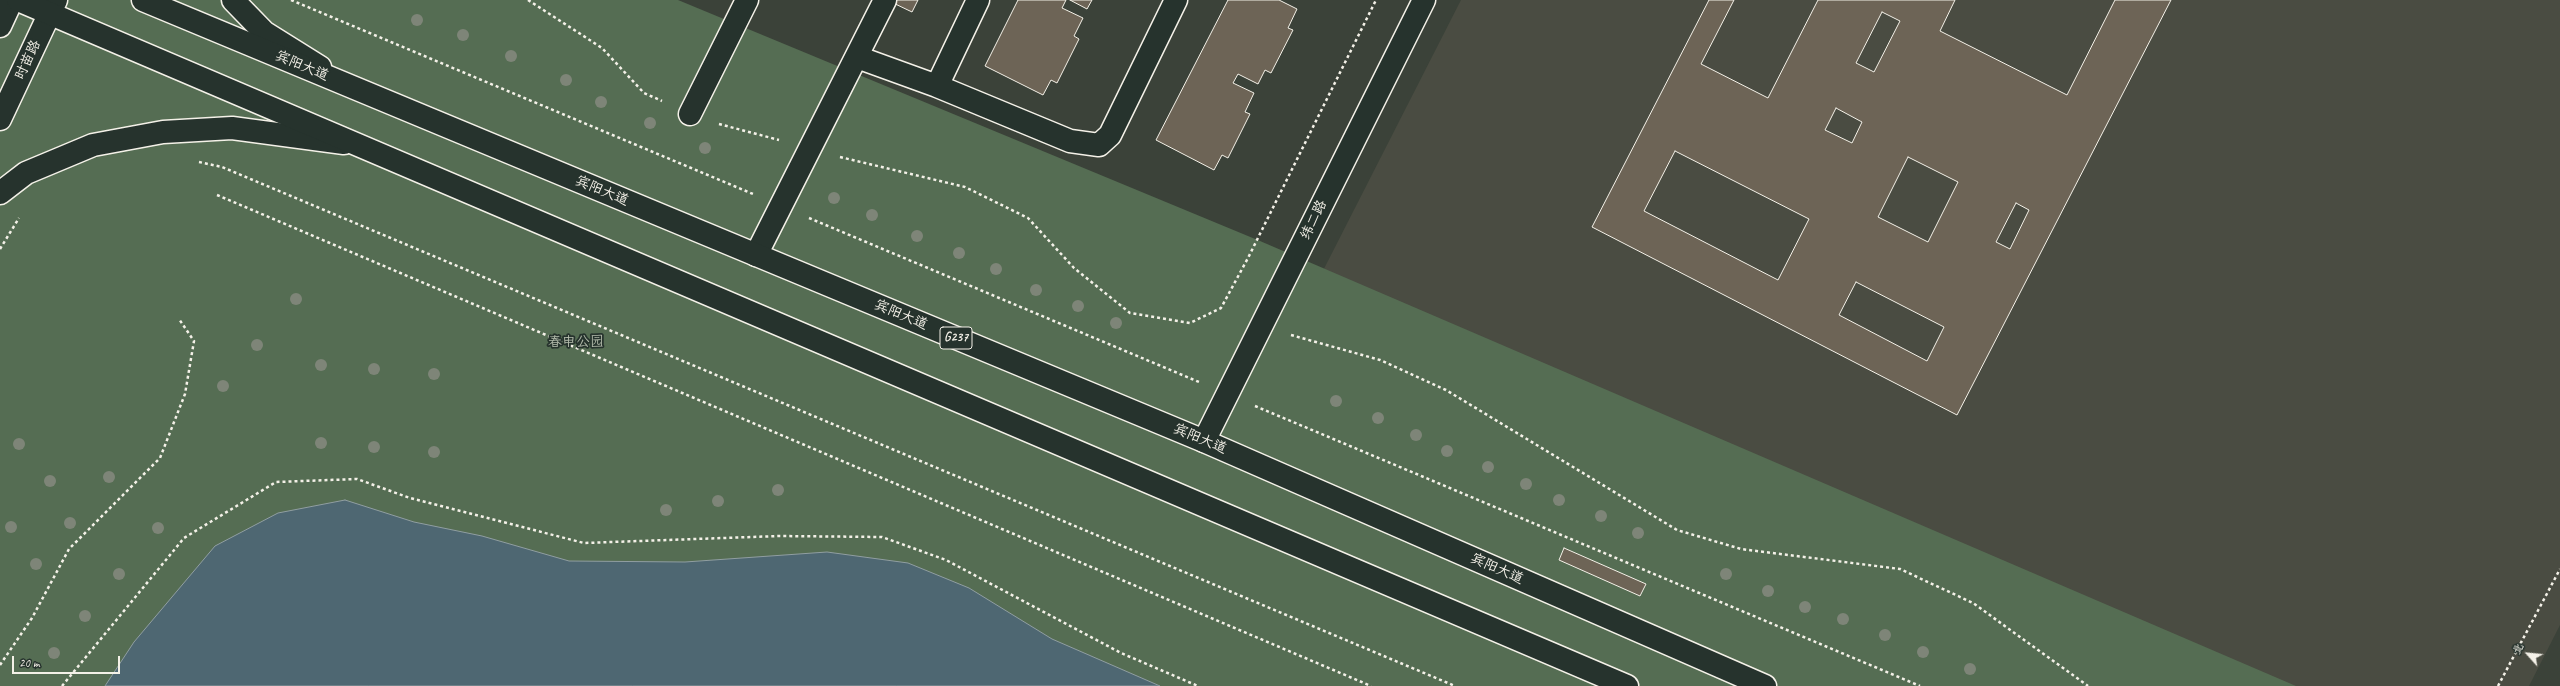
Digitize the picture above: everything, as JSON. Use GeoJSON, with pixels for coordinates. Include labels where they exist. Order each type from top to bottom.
{"type":"FeatureCollection","features":[{"type":"Feature","properties":{"kind":"main road"},"geometry":{"type":"LineString","coordinates":[[0,26],[12,0]]}},
{"type":"Feature","properties":{"kind":"main road"},"geometry":{"type":"LineString","coordinates":[[18,0],[53,7],[358,145],[1627,686]]}},
{"type":"Feature","properties":{"kind":"main road","name":"宾阳大道"},"geometry":{"type":"LineString","coordinates":[[143,0],[1204,441],[1765,686]]}},
{"type":"Feature","properties":{"kind":"main road"},"geometry":{"type":"LineString","coordinates":[[233,0],[264,32],[351,87]]}},
{"type":"Feature","properties":{"kind":"main road"},"geometry":{"type":"LineString","coordinates":[[690,114],[747,0]]}},
{"type":"Feature","properties":{"kind":"main road"},"geometry":{"type":"LineString","coordinates":[[756,255],[885,0]]}},
{"type":"Feature","properties":{"kind":"main road"},"geometry":{"type":"LineString","coordinates":[[938,86],[978,0]]}},
{"type":"Feature","properties":{"kind":"main road"},"geometry":{"type":"LineString","coordinates":[[857,57],[938,86],[1070,141],[1099,145],[1110,135],[1176,0]]}},
{"type":"Feature","properties":{"kind":"main road","name":"纬二路"},"geometry":{"type":"LineString","coordinates":[[1204,441],[1424,0]]}},
{"type":"Feature","properties":{"kind":"main road","name":"时苗路"},"geometry":{"type":"LineString","coordinates":[[0,119],[53,7]]}},
{"type":"Feature","properties":{"kind":"main road"},"geometry":{"type":"LineString","coordinates":[[0,193],[26,173],[93,145],[164,132],[232,128],[358,145]]}},
{"type":"Feature","properties":{"kind":"path"},"geometry":{"type":"LineString","coordinates":[[291,0],[1206,385]]}},
{"type":"Feature","properties":{"kind":"path"},"geometry":{"type":"LineString","coordinates":[[528,0],[602,48],[644,93],[690,114],[781,141]]}},
{"type":"Feature","properties":{"kind":"path"},"geometry":{"type":"LineString","coordinates":[[832,155],[966,187],[1028,218],[1074,268],[1130,313],[1190,323],[1221,308],[1248,258],[1376,0]]}},
{"type":"Feature","properties":{"kind":"path"},"geometry":{"type":"LineString","coordinates":[[195,161],[222,167],[1455,686]]}},
{"type":"Feature","properties":{"kind":"path"},"geometry":{"type":"LineString","coordinates":[[217,195],[1371,686]]}},
{"type":"Feature","properties":{"kind":"path"},"geometry":{"type":"LineString","coordinates":[[0,249],[21,216]]}},
{"type":"Feature","properties":{"kind":"path"},"geometry":{"type":"LineString","coordinates":[[0,665],[32,618],[69,549],[160,458],[186,394],[194,341],[179,319]]}},
{"type":"Feature","properties":{"kind":"path"},"geometry":{"type":"LineString","coordinates":[[1288,334],[1380,360],[1446,390],[1677,530],[1742,549],[1900,569],[1972,603],[2088,686]]}},
{"type":"Feature","properties":{"kind":"path"},"geometry":{"type":"LineString","coordinates":[[1250,404],[1920,686]]}},
{"type":"Feature","properties":{"kind":"path"},"geometry":{"type":"LineString","coordinates":[[62,686],[184,538],[276,482],[357,479],[410,498],[584,543],[779,536],[882,537],[946,560],[1121,653],[1198,686]]}},
{"type":"Feature","properties":{"kind":"path"},"geometry":{"type":"LineString","coordinates":[[2498,686],[2560,569]]}},
{"type":"Feature","properties":{"kind":"shaded area"},"geometry":{"type":"Polygon","coordinates":[[[1461,0],[2560,0],[2560,625],[2529,686],[2197,686],[1304,308],[1461,0]]]}},
{"type":"Feature","properties":{"kind":"green space","name":"春申公园"},"geometry":{"type":"Polygon","coordinates":[[[0,0],[678,0],[1260,241],[2296,686],[0,686],[0,0]]]}},
{"type":"Feature","properties":{"kind":"water"},"geometry":{"type":"Polygon","coordinates":[[[345,500],[414,522],[482,536],[569,561],[685,562],[827,552],[908,563],[969,588],[1052,639],[1160,686],[105,686],[134,642],[215,546],[278,513],[345,500]]]}},
{"type":"Feature","properties":{"kind":"building"},"geometry":{"type":"Polygon","coordinates":[[[887,0],[918,0],[912,12],[887,0]]]}},
{"type":"Feature","properties":{"kind":"building"},"geometry":{"type":"Polygon","coordinates":[[[1018,0],[1066,0],[1062,8],[1083,18],[1074,36],[1079,39],[1057,83],[1051,80],[1043,95],[985,66],[1018,0]]]}},
{"type":"Feature","properties":{"kind":"building"},"geometry":{"type":"Polygon","coordinates":[[[1070,0],[1092,0],[1087,9],[1070,0]]]}},
{"type":"Feature","properties":{"kind":"building"},"geometry":{"type":"Polygon","coordinates":[[[1228,0],[1279,0],[1297,9],[1288,28],[1293,30],[1271,73],[1265,70],[1258,84],[1238,74],[1233,83],[1254,93],[1245,112],[1250,114],[1228,158],[1222,155],[1214,170],[1156,140],[1228,0]]]}},
{"type":"Feature","properties":{"kind":"building"},"geometry":{"type":"Polygon","coordinates":[[[1709,0],[1734,0],[1701,64],[1768,98],[1818,0],[1955,0],[1940,31],[2067,95],[2115,0],[2171,0],[1957,415],[1592,227],[1709,0]],[[1882,12],[1856,63],[1874,72],[1900,21],[1882,12]],[[1836,108],[1825,130],[1852,143],[1862,122],[1836,108]],[[1675,151],[1644,211],[1778,280],[1809,219],[1675,151]],[[1908,157],[1878,217],[1928,242],[1958,182],[1908,157]],[[2016,203],[1996,242],[2010,249],[2029,210],[2016,203]],[[1856,282],[1839,315],[1927,361],[1944,327],[1856,282]]]}},
{"type":"Feature","properties":{"kind":"building"},"geometry":{"type":"Polygon","coordinates":[[[1564,548],[1646,584],[1640,596],[1559,560],[1564,548]]]}}]}
